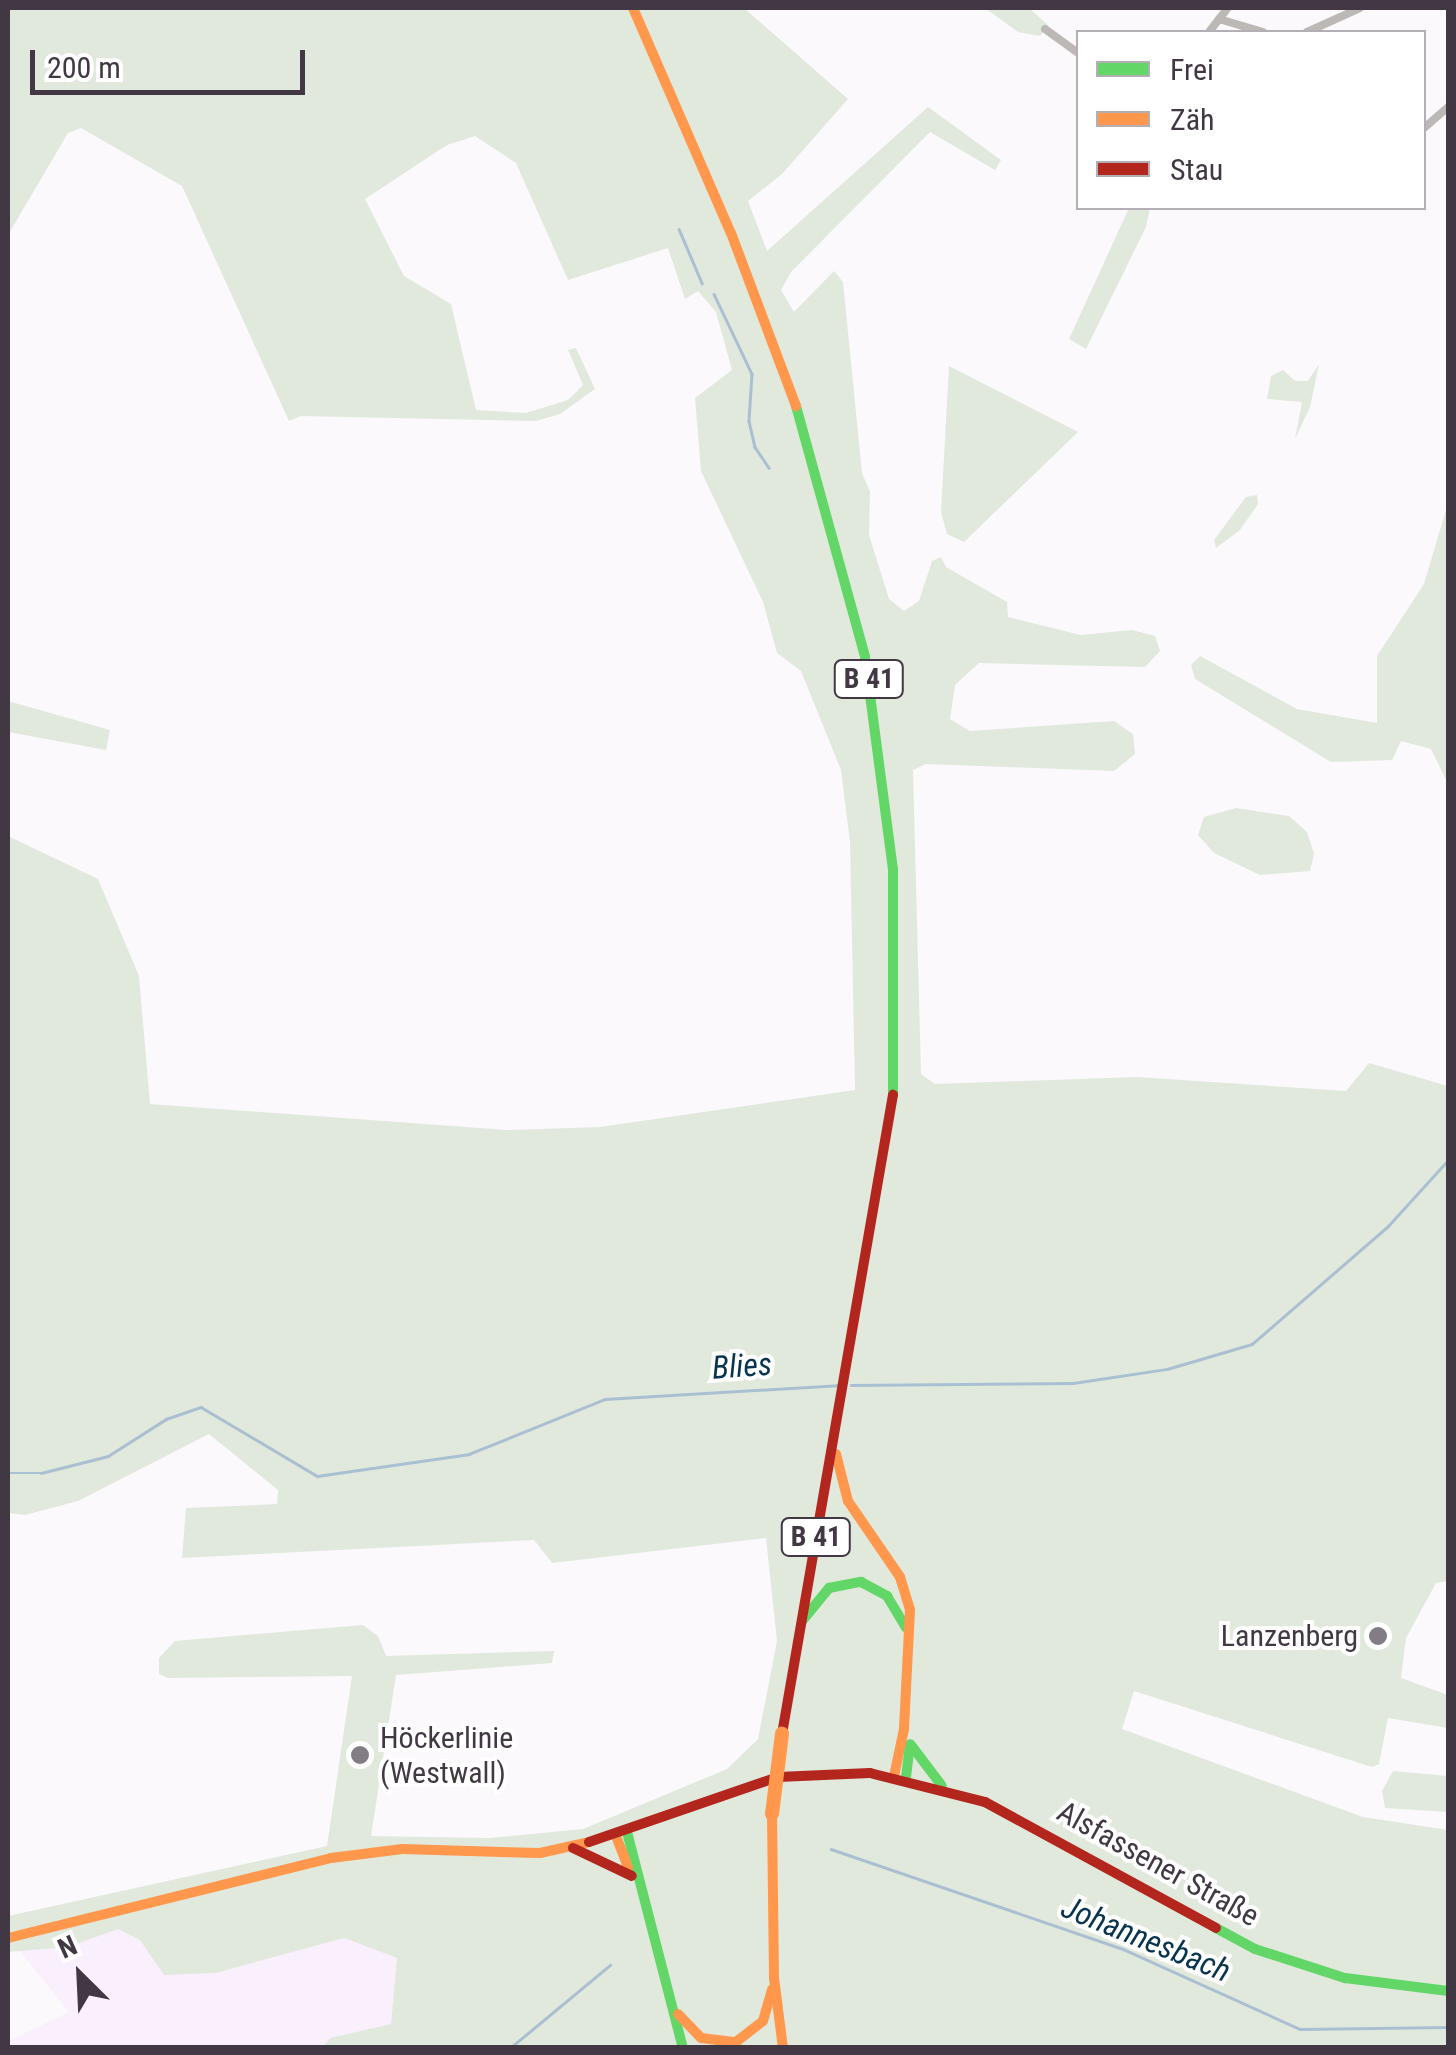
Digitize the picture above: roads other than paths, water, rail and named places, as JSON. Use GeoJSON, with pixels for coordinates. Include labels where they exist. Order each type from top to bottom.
{"type":"FeatureCollection","features":[{"type":"Feature","properties":{"kind":"main road","name":"B 41"},"geometry":{"type":"LineString","coordinates":[[633,8],[758,299],[815,458],[866,657],[892,869],[897,1074],[836,1444],[799,1626],[772,1814],[774,1978],[783,2048]]}},
{"type":"Feature","properties":{"kind":"main road"},"geometry":{"type":"LineString","coordinates":[[836,1444],[848,1501],[900,1576],[910,1610],[900,1776]]}},
{"type":"Feature","properties":{"kind":"main road"},"geometry":{"type":"LineString","coordinates":[[799,1626],[829,1588],[861,1582],[888,1596],[906,1629]]}},
{"type":"Feature","properties":{"kind":"main road"},"geometry":{"type":"LineString","coordinates":[[904,1729],[910,1745],[942,1786]]}},
{"type":"Feature","properties":{"kind":"main road"},"geometry":{"type":"LineString","coordinates":[[900,1776],[910,1745]]}},
{"type":"Feature","properties":{"kind":"main road","name":"Alsfassener Straße"},"geometry":{"type":"LineString","coordinates":[[8,1938],[360,1852],[510,1856],[572,1848],[778,1777],[900,1776],[942,1786],[1030,1824],[1256,1949],[1345,1978],[1448,1991]]}},
{"type":"Feature","properties":{"kind":"main road"},"geometry":{"type":"LineString","coordinates":[[621,1834],[683,2048]]}},
{"type":"Feature","properties":{"kind":"main road"},"geometry":{"type":"LineString","coordinates":[[572,1848],[635,1881]]}},
{"type":"Feature","properties":{"kind":"main road"},"geometry":{"type":"LineString","coordinates":[[674,2009],[701,2038],[736,2042],[763,2022],[774,1978]]}},
{"type":"Feature","properties":{"kind":"street"},"geometry":{"type":"LineString","coordinates":[[1211,30],[1228,8]]}},
{"type":"Feature","properties":{"kind":"street"},"geometry":{"type":"LineString","coordinates":[[1311,30],[1360,8]]}},
{"type":"Feature","properties":{"kind":"street"},"geometry":{"type":"LineString","coordinates":[[1219,19],[1256,30]]}},
{"type":"Feature","properties":{"kind":"street"},"geometry":{"type":"LineString","coordinates":[[1045,29],[1076,52]]}},
{"type":"Feature","properties":{"kind":"street"},"geometry":{"type":"LineString","coordinates":[[1426,126],[1448,107]]}},
{"type":"Feature","properties":{"kind":"waterway"},"geometry":{"type":"LineString","coordinates":[[679,229],[702,283]]}},
{"type":"Feature","properties":{"kind":"waterway"},"geometry":{"type":"LineString","coordinates":[[714,294],[752,374],[749,421],[755,447],[769,468]]}},
{"type":"Feature","properties":{"kind":"waterway","name":"Blies"},"geometry":{"type":"LineString","coordinates":[[851,1385],[1073,1383],[1167,1369],[1252,1344],[1388,1226],[1448,1160]]}},
{"type":"Feature","properties":{"kind":"waterway","name":"Blies"},"geometry":{"type":"LineString","coordinates":[[8,1473],[41,1473],[108,1456],[166,1419],[201,1407],[317,1476],[469,1454],[605,1399],[838,1385]]}},
{"type":"Feature","properties":{"kind":"waterway","name":"Johannesbach"},"geometry":{"type":"LineString","coordinates":[[831,1849],[1123,1949],[1300,2029],[1448,2027]]}},
{"type":"Feature","properties":{"kind":"waterway","name":"Johannesbach"},"geometry":{"type":"LineString","coordinates":[[510,2048],[610,1965]]}},
{"type":"Feature","properties":{"kind":"place","name":"Lanzenberg"},"geometry":{"type":"Point","coordinates":[1378,1636]}},
{"type":"Feature","properties":{"kind":"place","name":"Höckerlinie (Westwall)"},"geometry":{"type":"Point","coordinates":[360,1755]}}]}
